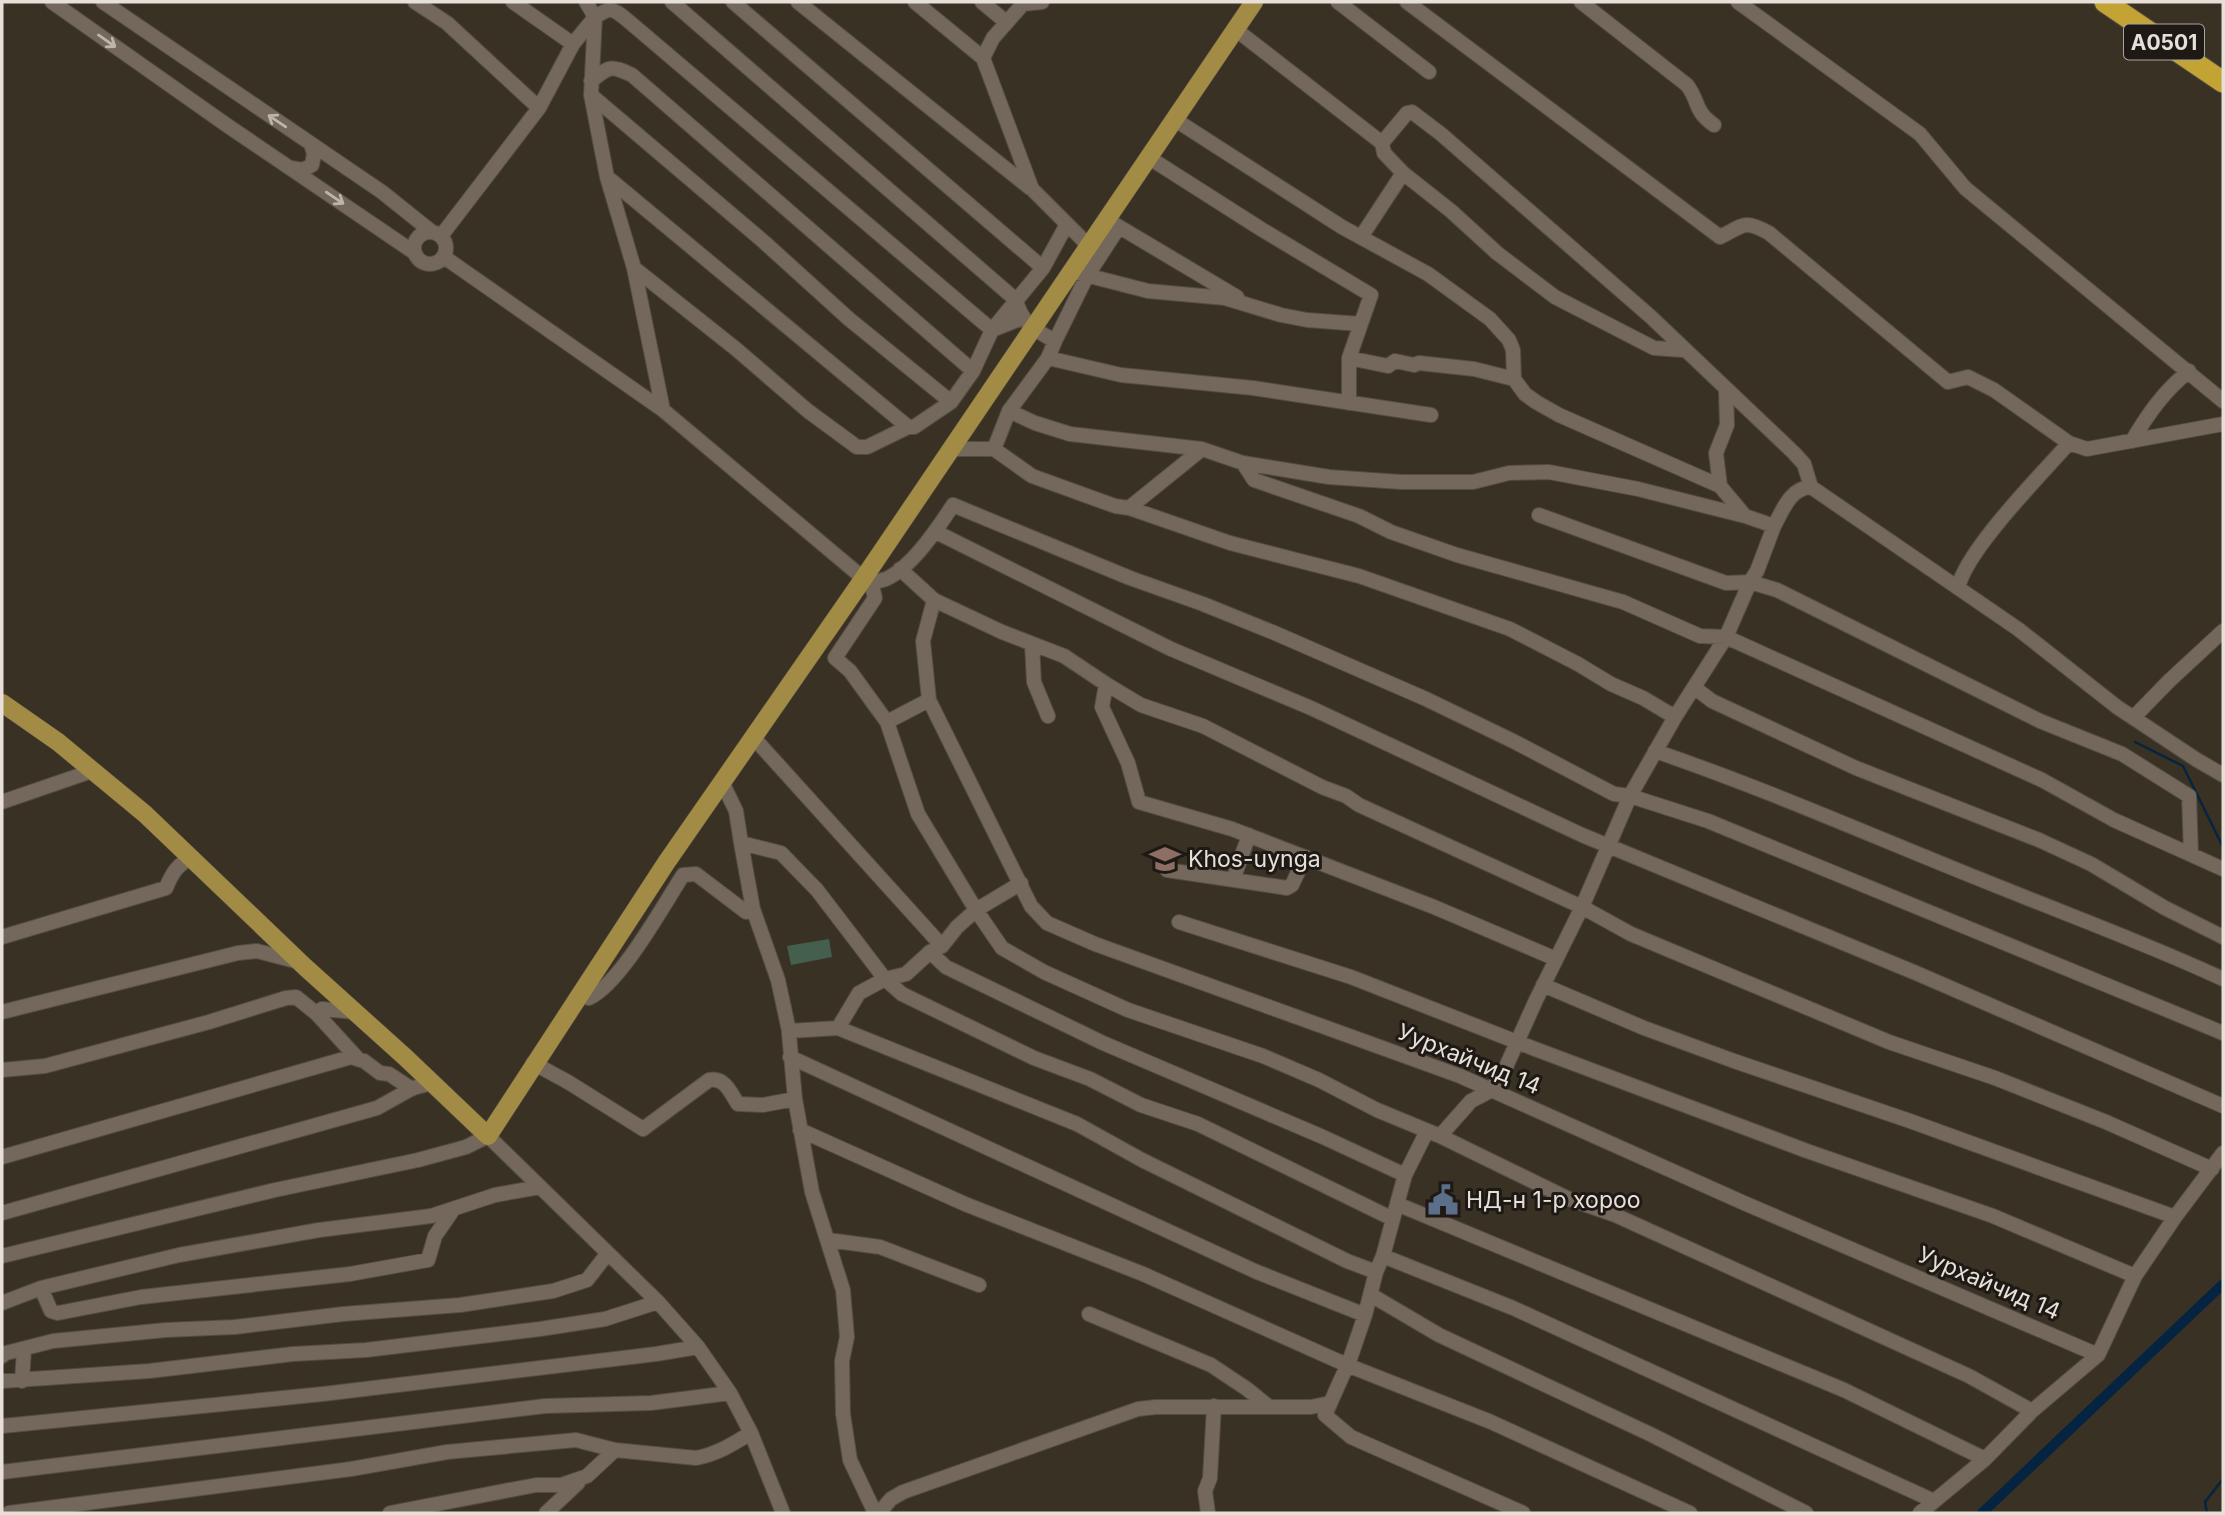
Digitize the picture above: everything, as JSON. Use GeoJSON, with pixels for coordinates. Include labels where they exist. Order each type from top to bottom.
{"type":"FeatureCollection","features":[{"type":"Feature","properties":{"kind":"highway","name":"A0501"},"geometry":{"type":"LineString","coordinates":[[2105,2],[2223,82]]}},
{"type":"Feature","properties":{"kind":"main road"},"geometry":{"type":"LineString","coordinates":[[2,703],[58,742],[145,814],[488,1136],[533,1063],[752,737],[864,581],[950,449],[1027,323],[1079,274],[1088,245],[1112,223],[1148,157],[1254,2]]}},
{"type":"Feature","properties":{"kind":"street"},"geometry":{"type":"LineString","coordinates":[[52,2],[415,253],[420,261],[437,263],[444,257],[446,243],[382,192],[103,2]]}},
{"type":"Feature","properties":{"kind":"street"},"geometry":{"type":"LineString","coordinates":[[415,2],[447,23],[539,108]]}},
{"type":"Feature","properties":{"kind":"street"},"geometry":{"type":"LineString","coordinates":[[513,2],[573,44]]}},
{"type":"Feature","properties":{"kind":"street"},"geometry":{"type":"LineString","coordinates":[[586,2],[594,17],[591,88],[607,177],[634,268],[663,410]]}},
{"type":"Feature","properties":{"kind":"street"},"geometry":{"type":"LineString","coordinates":[[671,2],[1016,300],[1027,323],[1055,341]]}},
{"type":"Feature","properties":{"kind":"street"},"geometry":{"type":"LineString","coordinates":[[733,2],[1043,268]]}},
{"type":"Feature","properties":{"kind":"street"},"geometry":{"type":"LineString","coordinates":[[798,2],[1032,189],[1088,245]]}},
{"type":"Feature","properties":{"kind":"street"},"geometry":{"type":"LineString","coordinates":[[915,2],[983,58],[1032,189]]}},
{"type":"Feature","properties":{"kind":"street"},"geometry":{"type":"LineString","coordinates":[[982,2],[1006,22]]}},
{"type":"Feature","properties":{"kind":"street"},"geometry":{"type":"LineString","coordinates":[[983,58],[993,38],[1023,4],[1042,2]]}},
{"type":"Feature","properties":{"kind":"street"},"geometry":{"type":"LineString","coordinates":[[1338,2],[1429,72]]}},
{"type":"Feature","properties":{"kind":"street"},"geometry":{"type":"LineString","coordinates":[[1408,2],[1720,237],[1744,225],[1753,224],[1769,233],[1812,266],[1948,382],[1968,377],[1994,390],[2069,443],[2087,449],[2223,424]]}},
{"type":"Feature","properties":{"kind":"street"},"geometry":{"type":"LineString","coordinates":[[1581,2],[1686,85],[1695,95],[1695,106],[1714,125]]}},
{"type":"Feature","properties":{"kind":"street"},"geometry":{"type":"LineString","coordinates":[[1738,2],[1920,134],[1965,188],[2223,401]]}},
{"type":"Feature","properties":{"kind":"street"},"geometry":{"type":"LineString","coordinates":[[436,234],[539,108],[573,44],[594,17],[608,9],[615,10],[992,330]]}},
{"type":"Feature","properties":{"kind":"street"},"geometry":{"type":"LineString","coordinates":[[1235,29],[1382,143]]}},
{"type":"Feature","properties":{"kind":"street"},"geometry":{"type":"LineString","coordinates":[[591,88],[604,69],[615,67],[632,75],[973,371]]}},
{"type":"Feature","properties":{"kind":"street"},"geometry":{"type":"LineString","coordinates":[[591,88],[849,319],[951,402]]}},
{"type":"Feature","properties":{"kind":"street"},"geometry":{"type":"LineString","coordinates":[[1683,350],[1654,348],[1555,297],[1497,253],[1451,211],[1403,173],[1384,153],[1382,143],[1407,113],[1416,114],[1526,206],[1651,317],[1804,464],[1811,487],[2018,629],[2117,707],[2223,775]]}},
{"type":"Feature","properties":{"kind":"street"},"geometry":{"type":"LineString","coordinates":[[1174,120],[1278,187],[1428,274],[1490,319],[1509,340],[1513,350],[1514,379]]}},
{"type":"Feature","properties":{"kind":"street"},"geometry":{"type":"LineString","coordinates":[[290,168],[303,170],[312,165],[314,154],[311,144]]}},
{"type":"Feature","properties":{"kind":"street"},"geometry":{"type":"LineString","coordinates":[[1148,157],[1371,295],[1349,358],[1349,403]]}},
{"type":"Feature","properties":{"kind":"street"},"geometry":{"type":"LineString","coordinates":[[1361,237],[1403,173]]}},
{"type":"Feature","properties":{"kind":"street"},"geometry":{"type":"LineString","coordinates":[[607,177],[908,427]]}},
{"type":"Feature","properties":{"kind":"street"},"geometry":{"type":"LineString","coordinates":[[994,449],[1009,411],[1048,358],[1079,274],[1112,223],[1255,308]]}},
{"type":"Feature","properties":{"kind":"street"},"geometry":{"type":"LineString","coordinates":[[634,268],[736,349],[808,411],[857,447],[867,447],[908,427],[914,427],[951,402],[973,371],[992,330],[1043,268],[1067,224]]}},
{"type":"Feature","properties":{"kind":"street"},"geometry":{"type":"LineString","coordinates":[[415,253],[416,240],[423,233],[436,234]]}},
{"type":"Feature","properties":{"kind":"street"},"geometry":{"type":"LineString","coordinates":[[444,257],[663,410],[864,581],[875,598],[835,658],[850,671],[887,722],[918,814],[1002,948],[1044,972],[1128,1010],[1263,1056],[1319,1080],[1377,1110],[1434,1133],[1569,1199],[1615,1215],[1969,1376],[2032,1411]]}},
{"type":"Feature","properties":{"kind":"street"},"geometry":{"type":"LineString","coordinates":[[1079,274],[1148,291],[1225,298],[1307,320],[1362,324]]}},
{"type":"Feature","properties":{"kind":"street"},"geometry":{"type":"LineString","coordinates":[[992,330],[1027,323]]}},
{"type":"Feature","properties":{"kind":"street"},"geometry":{"type":"LineString","coordinates":[[1048,358],[1121,375],[1254,388],[1431,415]]}},
{"type":"Feature","properties":{"kind":"street"},"geometry":{"type":"LineString","coordinates":[[1349,358],[1388,366],[1395,361],[1474,369],[1514,379],[1536,402],[1559,415],[1720,486],[1745,516]]}},
{"type":"Feature","properties":{"kind":"street"},"geometry":{"type":"LineString","coordinates":[[2132,441],[2151,409],[2170,386],[2189,371]]}},
{"type":"Feature","properties":{"kind":"street"},"geometry":{"type":"LineString","coordinates":[[1720,486],[1716,453],[1727,425],[1726,391]]}},
{"type":"Feature","properties":{"kind":"street"},"geometry":{"type":"LineString","coordinates":[[1009,411],[1070,434],[1202,449],[1243,463],[1329,477],[1401,482],[1473,482],[1509,473],[1549,472],[1637,489],[1774,526]]}},
{"type":"Feature","properties":{"kind":"street"},"geometry":{"type":"LineString","coordinates":[[1958,589],[1965,567],[2069,443]]}},
{"type":"Feature","properties":{"kind":"street"},"geometry":{"type":"LineString","coordinates":[[950,449],[994,449],[1032,476],[1115,506],[1129,508],[1230,543],[1359,576],[1510,629],[1611,684],[1643,698],[1675,718]]}},
{"type":"Feature","properties":{"kind":"street"},"geometry":{"type":"LineString","coordinates":[[1129,508],[1202,449]]}},
{"type":"Feature","properties":{"kind":"street"},"geometry":{"type":"LineString","coordinates":[[1243,463],[1254,480],[1359,516],[1391,532],[1457,555],[1623,603],[1700,636],[1726,637],[2042,780],[2114,820],[2223,869]]}},
{"type":"Feature","properties":{"kind":"street"},"geometry":{"type":"LineString","coordinates":[[1523,1513],[1351,1437],[1325,1415],[1365,1315],[1405,1175],[1434,1133],[1471,1101],[1490,1091],[1505,1069],[1611,845],[1630,796],[1726,637],[1750,582],[1758,571],[1774,526],[1792,495],[1803,488],[1811,487]]}},
{"type":"Feature","properties":{"kind":"street"},"geometry":{"type":"LineString","coordinates":[[864,581],[886,579],[901,569],[936,532],[953,505],[1308,647],[1456,713],[1621,797],[1630,796],[1708,821],[2223,1034]]}},
{"type":"Feature","properties":{"kind":"street"},"geometry":{"type":"LineString","coordinates":[[1539,515],[1726,583],[1750,582],[1777,590],[2040,721],[2122,754],[2189,796],[2191,853]]}},
{"type":"Feature","properties":{"kind":"street"},"geometry":{"type":"LineString","coordinates":[[936,532],[1171,649],[1311,708],[1582,835],[1916,972],[2223,1106]]}},
{"type":"Feature","properties":{"kind":"street"},"geometry":{"type":"LineString","coordinates":[[901,569],[934,600],[1064,656],[1141,705],[1203,726],[1322,787],[1346,796],[1359,806],[1582,907],[1631,934],[1889,1042],[1995,1078],[2094,1117],[2212,1170]]}},
{"type":"Feature","properties":{"kind":"street"},"geometry":{"type":"LineString","coordinates":[[887,722],[929,700],[923,641],[934,600]]}},
{"type":"Feature","properties":{"kind":"street"},"geometry":{"type":"LineString","coordinates":[[2134,717],[2223,631]]}},
{"type":"Feature","properties":{"kind":"street"},"geometry":{"type":"LineString","coordinates":[[1032,643],[1034,682],[1048,716]]}},
{"type":"Feature","properties":{"kind":"street"},"geometry":{"type":"LineString","coordinates":[[1106,684],[1102,707],[1128,763],[1139,803],[1249,835],[1433,906],[1556,959]]}},
{"type":"Feature","properties":{"kind":"street"},"geometry":{"type":"LineString","coordinates":[[1695,688],[1712,701],[1856,768],[2039,840],[2091,864],[2165,908],[2223,937]]}},
{"type":"Feature","properties":{"kind":"street","name":"Уурхайчид 14"},"geometry":{"type":"LineString","coordinates":[[929,700],[1031,906],[1047,923],[1095,944],[1460,1076],[1744,1203],[2098,1355]]}},
{"type":"Feature","properties":{"kind":"street"},"geometry":{"type":"LineString","coordinates":[[752,737],[935,949],[946,967],[1103,1044],[1323,1137],[1405,1175]]}},
{"type":"Feature","properties":{"kind":"street"},"geometry":{"type":"LineString","coordinates":[[1655,751],[1847,824],[2008,891],[2154,947],[2223,979]]}},
{"type":"Feature","properties":{"kind":"street"},"geometry":{"type":"LineString","coordinates":[[2,802],[92,771]]}},
{"type":"Feature","properties":{"kind":"street"},"geometry":{"type":"LineString","coordinates":[[722,782],[736,811],[753,909],[778,980],[789,1031],[795,1099],[812,1192],[842,1290],[847,1337],[842,1361],[844,1414],[850,1460],[877,1513],[903,1492],[1138,1409],[1214,1406],[1311,1407],[1330,1403]]}},
{"type":"Feature","properties":{"kind":"street"},"geometry":{"type":"LineString","coordinates":[[1233,880],[1249,835]]}},
{"type":"Feature","properties":{"kind":"street"},"geometry":{"type":"LineString","coordinates":[[741,843],[781,853],[834,911],[885,979],[902,994],[1141,1105],[1198,1124],[1393,1220]]}},
{"type":"Feature","properties":{"kind":"street"},"geometry":{"type":"LineString","coordinates":[[1167,870],[1287,888],[1292,885],[1305,857]]}},
{"type":"Feature","properties":{"kind":"street"},"geometry":{"type":"LineString","coordinates":[[2,937],[166,888],[171,875],[180,865],[193,858]]}},
{"type":"Feature","properties":{"kind":"street"},"geometry":{"type":"LineString","coordinates":[[579,995],[589,998],[597,995],[617,975],[683,875],[696,874],[746,912],[753,909]]}},
{"type":"Feature","properties":{"kind":"street"},"geometry":{"type":"LineString","coordinates":[[838,1028],[859,993],[885,979],[906,974],[976,910],[1021,883]]}},
{"type":"Feature","properties":{"kind":"street"},"geometry":{"type":"LineString","coordinates":[[1179,922],[1306,961],[1807,1151],[1993,1216],[2136,1276]]}},
{"type":"Feature","properties":{"kind":"street"},"geometry":{"type":"LineString","coordinates":[[2,1012],[238,953],[257,951],[300,962]]}},
{"type":"Feature","properties":{"kind":"street"},"geometry":{"type":"LineString","coordinates":[[1543,985],[1708,1052],[1910,1121],[2175,1217]]}},
{"type":"Feature","properties":{"kind":"street"},"geometry":{"type":"LineString","coordinates":[[2,1070],[45,1066],[296,997],[317,1014],[358,1059]]}},
{"type":"Feature","properties":{"kind":"street"},"geometry":{"type":"LineString","coordinates":[[317,1014],[322,1009],[355,1012]]}},
{"type":"Feature","properties":{"kind":"street"},"geometry":{"type":"LineString","coordinates":[[789,1031],[838,1028],[1077,1124],[1142,1160],[1347,1261],[1376,1272]]}},
{"type":"Feature","properties":{"kind":"street"},"geometry":{"type":"LineString","coordinates":[[2,1157],[351,1057],[412,1089]]}},
{"type":"Feature","properties":{"kind":"street"},"geometry":{"type":"LineString","coordinates":[[790,1057],[1258,1272],[1365,1315]]}},
{"type":"Feature","properties":{"kind":"street"},"geometry":{"type":"LineString","coordinates":[[533,1063],[643,1129],[709,1080],[716,1079],[724,1083],[738,1104],[763,1105],[795,1099]]}},
{"type":"Feature","properties":{"kind":"street"},"geometry":{"type":"LineString","coordinates":[[2,1213],[377,1108],[412,1089],[432,1083]]}},
{"type":"Feature","properties":{"kind":"street"},"geometry":{"type":"LineString","coordinates":[[800,1130],[965,1204],[1143,1274],[1347,1365],[1491,1422],[1690,1513]]}},
{"type":"Feature","properties":{"kind":"street"},"geometry":{"type":"LineString","coordinates":[[2,1256],[275,1190],[418,1160],[466,1147],[488,1136],[658,1302],[698,1347],[730,1393],[751,1433],[783,1513]]}},
{"type":"Feature","properties":{"kind":"street"},"geometry":{"type":"LineString","coordinates":[[1920,1513],[2098,1355],[2136,1276],[2175,1217],[2223,1153]]}},
{"type":"Feature","properties":{"kind":"street"},"geometry":{"type":"LineString","coordinates":[[2,1303],[41,1288],[179,1255],[319,1230],[431,1216],[495,1195],[540,1187]]}},
{"type":"Feature","properties":{"kind":"street"},"geometry":{"type":"LineString","coordinates":[[1397,1204],[1844,1390],[1985,1458]]}},
{"type":"Feature","properties":{"kind":"street"},"geometry":{"type":"LineString","coordinates":[[41,1288],[51,1311],[58,1313],[141,1297],[350,1274],[429,1260],[435,1236],[453,1210]]}},
{"type":"Feature","properties":{"kind":"street"},"geometry":{"type":"LineString","coordinates":[[828,1240],[880,1247],[979,1285]]}},
{"type":"Feature","properties":{"kind":"street"},"geometry":{"type":"LineString","coordinates":[[2,1356],[53,1341],[460,1305],[553,1291],[587,1280],[608,1254]]}},
{"type":"Feature","properties":{"kind":"street"},"geometry":{"type":"LineString","coordinates":[[1383,1256],[1513,1308],[1934,1501]]}},
{"type":"Feature","properties":{"kind":"street"},"geometry":{"type":"LineString","coordinates":[[1371,1295],[1439,1335],[1652,1435],[1806,1513]]}},
{"type":"Feature","properties":{"kind":"street"},"geometry":{"type":"LineString","coordinates":[[2,1381],[149,1371],[293,1354],[366,1350],[605,1319],[658,1302]]}},
{"type":"Feature","properties":{"kind":"street"},"geometry":{"type":"LineString","coordinates":[[1089,1314],[1211,1365],[1268,1406]]}},
{"type":"Feature","properties":{"kind":"street"},"geometry":{"type":"LineString","coordinates":[[2,1426],[323,1394],[698,1347]]}},
{"type":"Feature","properties":{"kind":"street"},"geometry":{"type":"LineString","coordinates":[[22,1381],[24,1349]]}},
{"type":"Feature","properties":{"kind":"street"},"geometry":{"type":"LineString","coordinates":[[2,1472],[545,1406],[651,1403],[730,1393]]}},
{"type":"Feature","properties":{"kind":"street"},"geometry":{"type":"LineString","coordinates":[[1208,1513],[1205,1491],[1210,1478],[1214,1406]]}},
{"type":"Feature","properties":{"kind":"street"},"geometry":{"type":"LineString","coordinates":[[9,1513],[351,1469],[447,1452],[576,1440],[615,1450],[696,1458],[732,1445],[751,1433]]}},
{"type":"Feature","properties":{"kind":"street"},"geometry":{"type":"LineString","coordinates":[[545,1513],[615,1450]]}},
{"type":"Feature","properties":{"kind":"street"},"geometry":{"type":"LineString","coordinates":[[392,1513],[536,1485],[561,1485],[587,1476]]}},
{"type":"Feature","properties":{"kind":"green space"},"geometry":{"type":"Polygon","coordinates":[[[829,939],[832,957],[791,965],[787,946],[829,939]]]}},
{"type":"Feature","properties":{"kind":"waterway"},"geometry":{"type":"LineString","coordinates":[[2135,742],[2183,766],[2223,847]]}},
{"type":"Feature","properties":{"kind":"waterway"},"geometry":{"type":"LineString","coordinates":[[1982,1513],[2223,1284]]}},
{"type":"Feature","properties":{"kind":"waterway"},"geometry":{"type":"LineString","coordinates":[[2207,1513],[2205,1502],[2223,1479]]}},
{"type":"Feature","properties":{"kind":"place","name":"Khos-uynga"},"geometry":{"type":"Point","coordinates":[1165,859]}},
{"type":"Feature","properties":{"kind":"place","name":"НД-н 1-р хороо"},"geometry":{"type":"Point","coordinates":[1443,1200]}}]}
